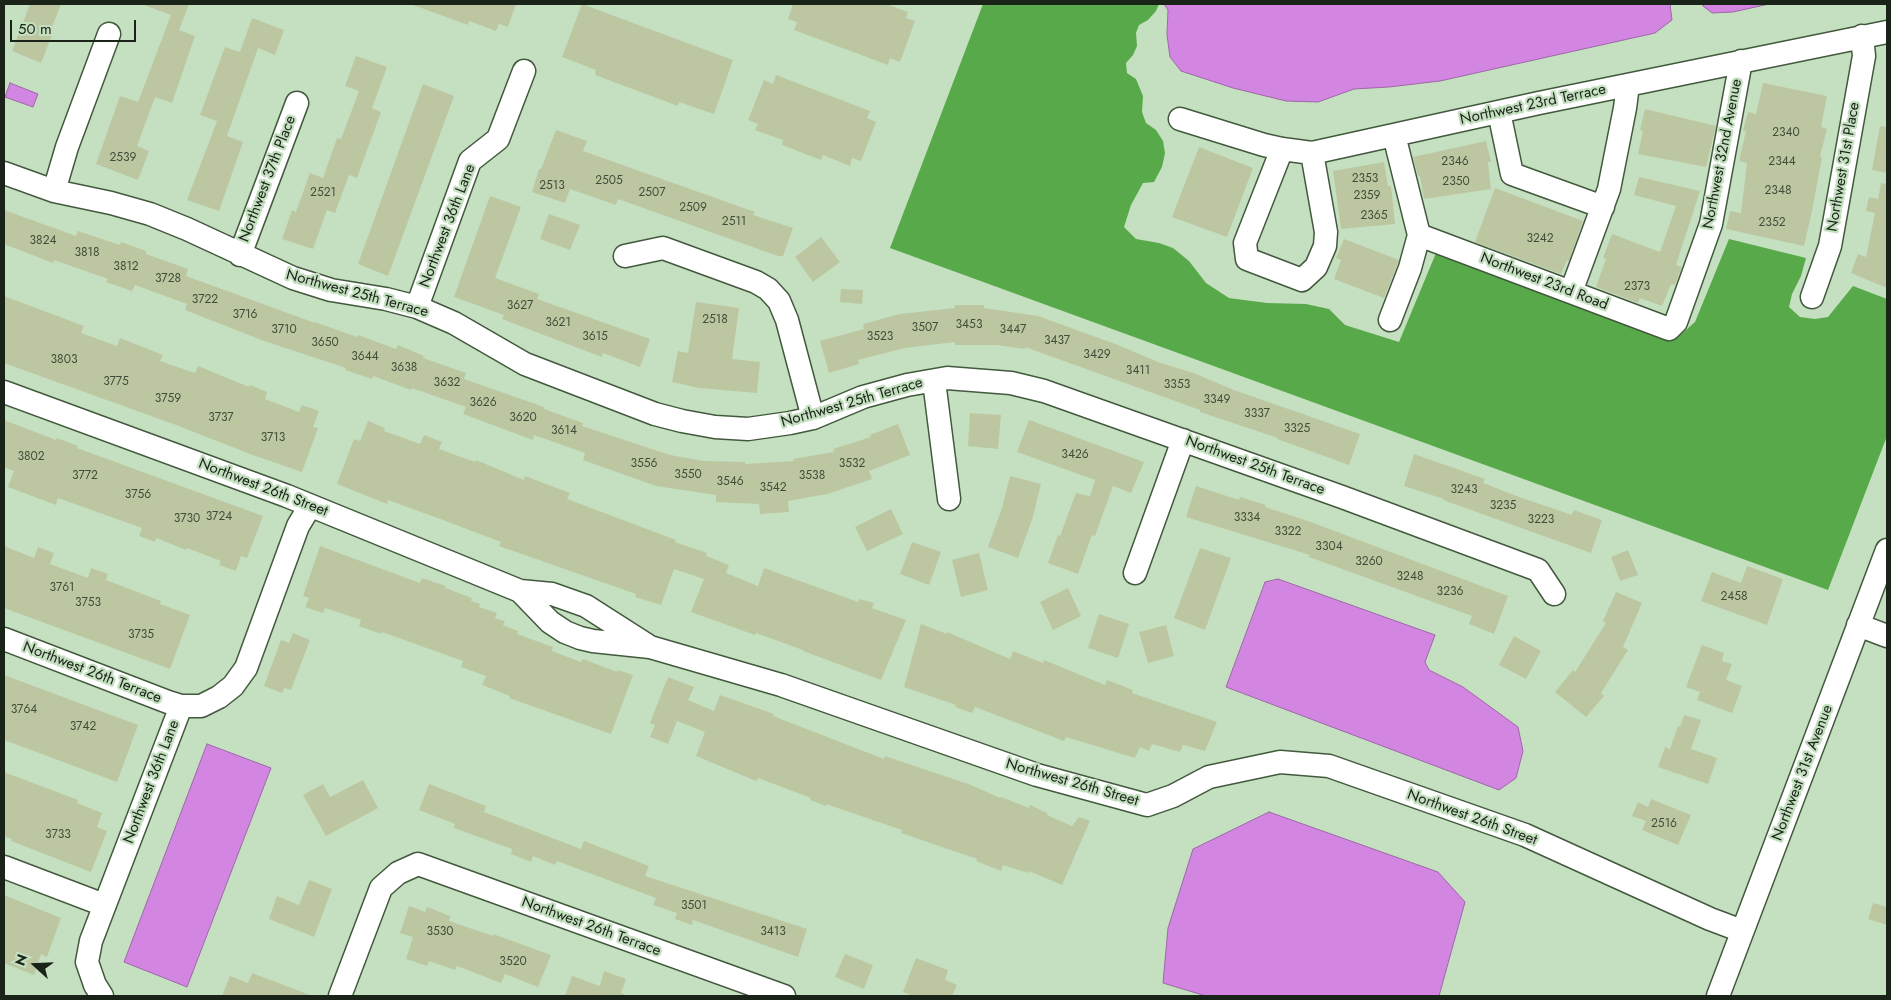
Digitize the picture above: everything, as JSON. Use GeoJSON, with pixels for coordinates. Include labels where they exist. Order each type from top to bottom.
{"type":"FeatureCollection","features":[{"type":"Feature","properties":{"kind":"street","name":"Northwest 23rd Terrace"},"geometry":{"type":"LineString","coordinates":[[1180,119],[1282,149],[1312,153],[1741,60],[1887,32]]}},
{"type":"Feature","properties":{"kind":"street"},"geometry":{"type":"LineString","coordinates":[[54,191],[68,146],[110,34]]}},
{"type":"Feature","properties":{"kind":"street","name":"Northwest 31st Place"},"geometry":{"type":"LineString","coordinates":[[1812,296],[1830,246],[1864,56],[1862,36]]}},
{"type":"Feature","properties":{"kind":"street","name":"Northwest 32nd Avenue"},"geometry":{"type":"LineString","coordinates":[[1670,329],[1676,322],[1711,224],[1741,60]]}},
{"type":"Feature","properties":{"kind":"street","name":"Northwest 36th Lane"},"geometry":{"type":"LineString","coordinates":[[417,307],[470,162],[498,139],[524,71]]}},
{"type":"Feature","properties":{"kind":"street"},"geometry":{"type":"LineString","coordinates":[[1571,292],[1609,189],[1628,84]]}},
{"type":"Feature","properties":{"kind":"street","name":"Northwest 37th Place"},"geometry":{"type":"LineString","coordinates":[[240,254],[297,103]]}},
{"type":"Feature","properties":{"kind":"street"},"geometry":{"type":"LineString","coordinates":[[1499,112],[1512,174],[1603,207]]}},
{"type":"Feature","properties":{"kind":"street"},"geometry":{"type":"LineString","coordinates":[[1390,320],[1410,268],[1419,235],[1394,135]]}},
{"type":"Feature","properties":{"kind":"street"},"geometry":{"type":"LineString","coordinates":[[1282,149],[1245,244],[1247,258],[1302,280],[1316,267],[1325,246],[1326,232],[1312,153]]}},
{"type":"Feature","properties":{"kind":"street","name":"Northwest 25th Terrace"},"geometry":{"type":"LineString","coordinates":[[4,172],[54,191],[111,203],[150,214],[293,278],[331,290],[386,299],[417,307],[454,323],[525,364],[655,414],[682,421],[715,427],[748,429],[790,423],[813,418],[863,398],[907,385],[947,378],[1011,383],[1044,390],[1538,570],[1554,594]]}},
{"type":"Feature","properties":{"kind":"street","name":"Northwest 23rd Road"},"geometry":{"type":"LineString","coordinates":[[1419,235],[1670,329]]}},
{"type":"Feature","properties":{"kind":"street"},"geometry":{"type":"LineString","coordinates":[[625,256],[663,248],[756,282],[768,289],[779,301],[787,320],[813,418]]}},
{"type":"Feature","properties":{"kind":"street"},"geometry":{"type":"LineString","coordinates":[[934,380],[949,499]]}},
{"type":"Feature","properties":{"kind":"street","name":"Northwest 26th Street"},"geometry":{"type":"LineString","coordinates":[[4,392],[287,496],[520,590],[552,594],[586,606],[650,647]]}},
{"type":"Feature","properties":{"kind":"street"},"geometry":{"type":"LineString","coordinates":[[1135,573],[1184,440]]}},
{"type":"Feature","properties":{"kind":"street","name":"Northwest 36th Lane"},"geometry":{"type":"LineString","coordinates":[[99,991],[87,962],[91,941],[181,706],[201,706],[219,697],[233,686],[246,668],[298,526],[310,506]]}},
{"type":"Feature","properties":{"kind":"street","name":"Northwest 31st Avenue"},"geometry":{"type":"LineString","coordinates":[[1718,996],[1887,550]]}},
{"type":"Feature","properties":{"kind":"street","name":"Northwest 26th Street"},"geometry":{"type":"LineString","coordinates":[[520,590],[550,622],[565,632],[593,642],[650,647],[781,684],[1038,776],[1147,805],[1173,796],[1209,777],[1280,762],[1328,766],[1525,835],[1710,919],[1742,931]]}},
{"type":"Feature","properties":{"kind":"street"},"geometry":{"type":"LineString","coordinates":[[1858,625],[1887,636]]}},
{"type":"Feature","properties":{"kind":"street","name":"Northwest 26th Terrace"},"geometry":{"type":"LineString","coordinates":[[4,639],[181,706]]}},
{"type":"Feature","properties":{"kind":"street","name":"Northwest 26th Terrace"},"geometry":{"type":"LineString","coordinates":[[340,996],[380,888],[398,873],[418,864],[784,996]]}},
{"type":"Feature","properties":{"kind":"street"},"geometry":{"type":"LineString","coordinates":[[4,867],[104,905]]}},
{"type":"Feature","properties":{"kind":"green space"},"geometry":{"type":"Polygon","coordinates":[[[983,4],[1159,4],[1148,20],[1139,25],[1136,33],[1137,46],[1133,55],[1126,63],[1127,73],[1136,79],[1143,96],[1142,112],[1146,123],[1156,130],[1163,141],[1165,153],[1162,167],[1154,182],[1143,183],[1131,205],[1124,227],[1136,239],[1159,243],[1173,248],[1189,261],[1206,283],[1229,298],[1267,303],[1306,304],[1329,309],[1345,325],[1399,342],[1436,253],[1659,338],[1679,336],[1695,322],[1729,239],[1806,258],[1789,307],[1800,317],[1815,319],[1828,317],[1853,286],[1887,299],[1887,436],[1828,590],[890,248],[983,4]]]}},
{"type":"Feature","properties":{"kind":"shaded area"},"geometry":{"type":"Polygon","coordinates":[[[1164,4],[1670,4],[1672,20],[1655,33],[1440,81],[1354,89],[1318,102],[1286,101],[1233,88],[1181,71],[1170,57],[1167,35],[1168,10],[1164,4]]]}},
{"type":"Feature","properties":{"kind":"shaded area"},"geometry":{"type":"Polygon","coordinates":[[[1702,4],[1769,4],[1733,12],[1712,13],[1702,4]]]}},
{"type":"Feature","properties":{"kind":"shaded area"},"geometry":{"type":"Polygon","coordinates":[[[10,83],[38,94],[33,107],[5,97],[10,83]]]}},
{"type":"Feature","properties":{"kind":"shaded area"},"geometry":{"type":"Polygon","coordinates":[[[1278,579],[1435,635],[1425,662],[1429,670],[1463,687],[1518,727],[1523,751],[1516,778],[1499,790],[1226,687],[1265,582],[1278,579]]]}},
{"type":"Feature","properties":{"kind":"shaded area"},"geometry":{"type":"Polygon","coordinates":[[[207,744],[271,768],[187,987],[124,962],[207,744]]]}},
{"type":"Feature","properties":{"kind":"shaded area"},"geometry":{"type":"Polygon","coordinates":[[[1269,812],[1438,872],[1465,902],[1439,996],[1206,996],[1163,983],[1168,928],[1193,849],[1269,812]]]}},
{"type":"Feature","properties":{"kind":"building"},"geometry":{"type":"Polygon","coordinates":[[[30,4],[61,4],[50,32],[53,33],[41,63],[12,51],[30,4]]]}},
{"type":"Feature","properties":{"kind":"building"},"geometry":{"type":"Polygon","coordinates":[[[145,4],[189,4],[179,30],[195,36],[172,103],[155,97],[137,146],[149,151],[138,180],[96,164],[120,96],[138,102],[171,15],[145,4]]]}},
{"type":"Feature","properties":{"kind":"building"},"geometry":{"type":"Polygon","coordinates":[[[414,4],[516,4],[508,27],[499,24],[496,31],[469,21],[468,25],[414,4]]]}},
{"type":"Feature","properties":{"kind":"building"},"geometry":{"type":"Polygon","coordinates":[[[582,4],[733,60],[714,114],[679,102],[678,106],[595,75],[596,70],[562,57],[582,4]]]}},
{"type":"Feature","properties":{"kind":"building"},"geometry":{"type":"Polygon","coordinates":[[[793,4],[886,4],[908,12],[906,18],[915,21],[900,62],[890,58],[888,65],[794,30],[797,22],[788,19],[793,4]]]}},
{"type":"Feature","properties":{"kind":"building"},"geometry":{"type":"Polygon","coordinates":[[[252,18],[284,30],[275,55],[258,48],[227,136],[243,142],[219,211],[187,200],[217,121],[200,115],[225,47],[240,52],[252,18]]]}},
{"type":"Feature","properties":{"kind":"building"},"geometry":{"type":"Polygon","coordinates":[[[356,56],[387,67],[372,108],[381,112],[357,178],[349,175],[335,213],[327,210],[313,249],[282,239],[292,210],[296,212],[310,173],[323,178],[337,138],[341,139],[359,91],[345,86],[356,56]]]}},
{"type":"Feature","properties":{"kind":"building"},"geometry":{"type":"Polygon","coordinates":[[[776,75],[870,111],[867,118],[876,122],[861,161],[852,158],[850,166],[823,155],[821,160],[782,145],[783,140],[755,130],[758,124],[748,120],[764,80],[773,84],[776,75]]]}},
{"type":"Feature","properties":{"kind":"building"},"geometry":{"type":"Polygon","coordinates":[[[1763,83],[1827,96],[1821,127],[1827,129],[1804,246],[1726,229],[1730,211],[1741,213],[1747,163],[1739,161],[1746,131],[1743,131],[1748,112],[1756,114],[1763,83]]]}},
{"type":"Feature","properties":{"kind":"building"},"geometry":{"type":"Polygon","coordinates":[[[423,84],[454,96],[388,276],[358,264],[423,84]]]}},
{"type":"Feature","properties":{"kind":"building"},"geometry":{"type":"Polygon","coordinates":[[[1645,109],[1716,126],[1706,167],[1638,154],[1643,131],[1640,130],[1645,109]]]}},
{"type":"Feature","properties":{"kind":"building"},"geometry":{"type":"Polygon","coordinates":[[[1880,126],[1887,127],[1887,173],[1872,170],[1880,126]]]}},
{"type":"Feature","properties":{"kind":"building"},"geometry":{"type":"Polygon","coordinates":[[[556,130],[587,141],[583,151],[755,212],[753,215],[793,228],[783,256],[778,256],[618,199],[616,205],[570,189],[565,203],[532,192],[539,169],[541,169],[556,130]]]}},
{"type":"Feature","properties":{"kind":"building"},"geometry":{"type":"Polygon","coordinates":[[[1486,141],[1491,162],[1488,162],[1491,189],[1424,199],[1420,176],[1418,176],[1413,157],[1486,141]]]}},
{"type":"Feature","properties":{"kind":"building"},"geometry":{"type":"Polygon","coordinates":[[[1199,147],[1253,168],[1227,237],[1172,217],[1199,147]]]}},
{"type":"Feature","properties":{"kind":"building"},"geometry":{"type":"Polygon","coordinates":[[[1384,162],[1388,186],[1391,186],[1395,224],[1341,229],[1333,171],[1384,162]]]}},
{"type":"Feature","properties":{"kind":"building"},"geometry":{"type":"Polygon","coordinates":[[[1639,177],[1700,191],[1676,265],[1682,267],[1675,285],[1671,284],[1662,306],[1640,298],[1638,303],[1596,287],[1606,259],[1603,258],[1612,234],[1660,252],[1676,206],[1634,195],[1639,177]]]}},
{"type":"Feature","properties":{"kind":"building"},"geometry":{"type":"Polygon","coordinates":[[[1881,183],[1887,184],[1887,288],[1851,273],[1858,254],[1866,257],[1875,213],[1866,211],[1869,197],[1878,199],[1881,183]]]}},
{"type":"Feature","properties":{"kind":"building"},"geometry":{"type":"Polygon","coordinates":[[[1495,188],[1583,221],[1569,261],[1567,260],[1561,274],[1475,242],[1495,188]]]}},
{"type":"Feature","properties":{"kind":"building"},"geometry":{"type":"Polygon","coordinates":[[[490,196],[521,207],[495,278],[539,294],[537,299],[650,339],[640,367],[603,353],[602,357],[578,348],[502,319],[504,315],[454,297],[490,196]]]}},
{"type":"Feature","properties":{"kind":"building"},"geometry":{"type":"Polygon","coordinates":[[[4,210],[76,236],[78,231],[120,245],[121,242],[146,251],[146,254],[188,269],[186,276],[357,337],[358,335],[396,349],[398,345],[424,356],[423,358],[466,373],[464,379],[544,407],[544,409],[583,423],[582,426],[670,455],[704,461],[745,462],[745,464],[794,461],[793,459],[834,452],[833,449],[871,437],[870,435],[898,424],[910,455],[869,471],[872,479],[827,494],[788,501],[789,512],[760,514],[759,504],[716,502],[716,495],[656,486],[583,460],[585,453],[534,435],[533,440],[463,414],[466,407],[373,376],[372,379],[345,370],[346,368],[264,341],[185,310],[187,304],[135,285],[132,291],[106,282],[108,279],[54,260],[53,263],[4,244],[4,210]]]}},
{"type":"Feature","properties":{"kind":"building"},"geometry":{"type":"Polygon","coordinates":[[[549,214],[580,225],[570,250],[540,239],[549,214]]]}},
{"type":"Feature","properties":{"kind":"building"},"geometry":{"type":"Polygon","coordinates":[[[821,237],[840,262],[813,282],[795,257],[821,237]]]}},
{"type":"Feature","properties":{"kind":"building"},"geometry":{"type":"Polygon","coordinates":[[[1344,239],[1399,260],[1384,298],[1334,279],[1341,260],[1336,258],[1344,239]]]}},
{"type":"Feature","properties":{"kind":"building"},"geometry":{"type":"Polygon","coordinates":[[[841,289],[863,290],[862,304],[840,302],[841,289]]]}},
{"type":"Feature","properties":{"kind":"building"},"geometry":{"type":"Polygon","coordinates":[[[4,296],[84,326],[81,333],[117,346],[120,338],[163,355],[160,361],[195,373],[198,366],[249,387],[250,385],[267,392],[265,399],[299,412],[302,405],[319,411],[313,427],[318,428],[302,472],[4,363],[4,296]]]}},
{"type":"Feature","properties":{"kind":"building"},"geometry":{"type":"Polygon","coordinates":[[[696,302],[739,308],[732,359],[760,362],[757,393],[699,388],[672,382],[678,351],[688,353],[696,302]]]}},
{"type":"Feature","properties":{"kind":"building"},"geometry":{"type":"Polygon","coordinates":[[[955,305],[984,305],[984,308],[1038,316],[1118,345],[1158,362],[1196,374],[1234,390],[1360,434],[1349,465],[1025,347],[1025,349],[996,345],[955,345],[955,342],[905,348],[858,360],[859,364],[829,373],[820,341],[864,329],[863,324],[900,314],[955,308],[955,305]]]}},
{"type":"Feature","properties":{"kind":"building"},"geometry":{"type":"Polygon","coordinates":[[[970,413],[1001,415],[998,449],[968,446],[970,413]]]}},
{"type":"Feature","properties":{"kind":"building"},"geometry":{"type":"Polygon","coordinates":[[[4,420],[56,440],[57,438],[78,446],[77,448],[263,516],[247,558],[241,556],[236,571],[219,565],[221,561],[187,548],[186,550],[156,538],[155,542],[139,536],[142,528],[58,498],[56,505],[8,487],[14,471],[4,467],[4,420]]]}},
{"type":"Feature","properties":{"kind":"building"},"geometry":{"type":"Polygon","coordinates":[[[1029,420],[1144,462],[1131,493],[1113,486],[1095,536],[1092,535],[1078,574],[1048,563],[1076,493],[1090,496],[1095,480],[1017,452],[1029,420]]]}},
{"type":"Feature","properties":{"kind":"building"},"geometry":{"type":"Polygon","coordinates":[[[368,421],[385,428],[384,431],[420,444],[424,435],[442,442],[439,449],[475,462],[476,460],[524,480],[525,476],[570,493],[567,499],[707,553],[706,556],[729,565],[726,573],[758,586],[764,568],[858,602],[859,599],[874,603],[872,608],[906,620],[881,680],[756,633],[755,635],[691,612],[704,579],[674,569],[661,605],[635,597],[636,594],[499,546],[501,542],[443,520],[388,500],[387,504],[337,484],[354,439],[360,441],[368,421]]]}},
{"type":"Feature","properties":{"kind":"building"},"geometry":{"type":"Polygon","coordinates":[[[1414,454],[1485,479],[1483,483],[1522,498],[1572,515],[1574,510],[1602,520],[1591,553],[1404,486],[1414,454]]]}},
{"type":"Feature","properties":{"kind":"building"},"geometry":{"type":"Polygon","coordinates":[[[1010,476],[1041,484],[1032,520],[1018,558],[988,547],[1002,508],[1010,476]]]}},
{"type":"Feature","properties":{"kind":"building"},"geometry":{"type":"Polygon","coordinates":[[[1196,486],[1239,500],[1240,497],[1266,505],[1265,507],[1308,521],[1508,596],[1494,634],[1469,624],[1472,616],[1309,557],[1310,555],[1186,517],[1196,486]]]}},
{"type":"Feature","properties":{"kind":"building"},"geometry":{"type":"Polygon","coordinates":[[[891,509],[903,534],[867,551],[855,527],[891,509]]]}},
{"type":"Feature","properties":{"kind":"building"},"geometry":{"type":"Polygon","coordinates":[[[912,542],[941,552],[929,585],[900,574],[912,542]]]}},
{"type":"Feature","properties":{"kind":"building"},"geometry":{"type":"Polygon","coordinates":[[[4,546],[34,558],[38,547],[54,553],[50,564],[88,578],[91,568],[108,574],[106,580],[161,601],[160,604],[190,615],[170,669],[4,608],[4,546]]]}},
{"type":"Feature","properties":{"kind":"building"},"geometry":{"type":"Polygon","coordinates":[[[320,546],[420,583],[422,578],[446,586],[445,588],[472,598],[471,601],[480,604],[479,607],[497,613],[495,618],[505,621],[503,625],[518,631],[517,634],[553,647],[552,651],[581,662],[583,659],[617,672],[618,670],[633,675],[611,734],[509,698],[510,696],[482,685],[486,676],[461,667],[463,661],[382,632],[381,634],[359,626],[361,620],[325,608],[323,613],[305,607],[309,598],[303,596],[320,546]]]}},
{"type":"Feature","properties":{"kind":"building"},"geometry":{"type":"Polygon","coordinates":[[[1200,548],[1231,558],[1205,630],[1174,618],[1200,548]]]}},
{"type":"Feature","properties":{"kind":"building"},"geometry":{"type":"Polygon","coordinates":[[[1628,550],[1638,575],[1620,581],[1611,557],[1628,550]]]}},
{"type":"Feature","properties":{"kind":"building"},"geometry":{"type":"Polygon","coordinates":[[[979,553],[988,590],[961,597],[952,560],[979,553]]]}},
{"type":"Feature","properties":{"kind":"building"},"geometry":{"type":"Polygon","coordinates":[[[1747,566],[1783,579],[1767,625],[1701,601],[1712,572],[1741,583],[1747,566]]]}},
{"type":"Feature","properties":{"kind":"building"},"geometry":{"type":"Polygon","coordinates":[[[1068,588],[1081,616],[1053,630],[1040,602],[1068,588]]]}},
{"type":"Feature","properties":{"kind":"building"},"geometry":{"type":"Polygon","coordinates":[[[1616,592],[1642,603],[1623,647],[1628,650],[1601,693],[1604,696],[1586,717],[1555,692],[1573,670],[1575,672],[1606,623],[1603,621],[1616,592]]]}},
{"type":"Feature","properties":{"kind":"building"},"geometry":{"type":"Polygon","coordinates":[[[1099,614],[1129,624],[1118,658],[1088,648],[1099,614]]]}},
{"type":"Feature","properties":{"kind":"building"},"geometry":{"type":"Polygon","coordinates":[[[921,624],[947,634],[947,632],[1010,659],[1013,651],[1043,663],[1044,660],[1105,685],[1107,680],[1133,690],[1132,693],[1217,722],[1205,751],[1183,745],[1180,752],[1152,744],[1149,751],[1140,747],[1135,758],[1066,737],[1064,741],[975,707],[972,713],[955,707],[956,705],[904,687],[921,624]]]}},
{"type":"Feature","properties":{"kind":"building"},"geometry":{"type":"Polygon","coordinates":[[[1166,625],[1174,656],[1148,663],[1139,632],[1166,625]]]}},
{"type":"Feature","properties":{"kind":"building"},"geometry":{"type":"Polygon","coordinates":[[[293,633],[310,640],[291,690],[284,688],[282,693],[264,686],[281,640],[289,643],[293,633]]]}},
{"type":"Feature","properties":{"kind":"building"},"geometry":{"type":"Polygon","coordinates":[[[1514,636],[1541,651],[1526,679],[1499,665],[1514,636]]]}},
{"type":"Feature","properties":{"kind":"building"},"geometry":{"type":"Polygon","coordinates":[[[1702,645],[1724,653],[1722,661],[1732,664],[1726,680],[1742,686],[1732,713],[1697,700],[1700,692],[1686,687],[1702,645]]]}},
{"type":"Feature","properties":{"kind":"building"},"geometry":{"type":"Polygon","coordinates":[[[4,675],[138,725],[117,782],[4,740],[4,675]]]}},
{"type":"Feature","properties":{"kind":"building"},"geometry":{"type":"Polygon","coordinates":[[[668,677],[694,687],[688,700],[714,711],[720,695],[774,714],[773,716],[884,759],[885,756],[971,785],[1029,808],[1030,805],[1072,826],[1079,817],[1090,821],[1062,885],[1029,871],[1028,873],[1003,865],[1001,871],[976,861],[977,859],[901,833],[902,830],[826,804],[826,806],[810,800],[811,798],[758,778],[756,781],[696,756],[705,732],[677,721],[668,744],[650,737],[655,725],[650,723],[668,677]]]}},
{"type":"Feature","properties":{"kind":"building"},"geometry":{"type":"Polygon","coordinates":[[[1684,715],[1701,720],[1691,749],[1717,758],[1708,784],[1658,767],[1665,747],[1670,749],[1684,715]]]}},
{"type":"Feature","properties":{"kind":"building"},"geometry":{"type":"Polygon","coordinates":[[[4,772],[78,800],[77,803],[102,813],[97,827],[107,831],[91,872],[11,841],[12,839],[4,836],[4,772]]]}},
{"type":"Feature","properties":{"kind":"building"},"geometry":{"type":"Polygon","coordinates":[[[363,780],[378,808],[326,836],[303,795],[323,784],[330,797],[363,780]]]}},
{"type":"Feature","properties":{"kind":"building"},"geometry":{"type":"Polygon","coordinates":[[[429,784],[486,806],[484,812],[581,849],[584,841],[649,866],[645,876],[807,929],[798,957],[693,920],[692,925],[675,919],[677,913],[653,905],[656,898],[557,861],[555,865],[533,856],[531,862],[511,854],[512,849],[454,828],[455,824],[419,810],[429,784]]]}},
{"type":"Feature","properties":{"kind":"building"},"geometry":{"type":"Polygon","coordinates":[[[1651,799],[1691,815],[1678,845],[1642,830],[1646,821],[1632,816],[1638,802],[1648,807],[1651,799]]]}},
{"type":"Feature","properties":{"kind":"building"},"geometry":{"type":"Polygon","coordinates":[[[309,880],[332,889],[314,937],[269,919],[277,896],[299,905],[309,880]]]}},
{"type":"Feature","properties":{"kind":"building"},"geometry":{"type":"Polygon","coordinates":[[[4,895],[61,918],[47,957],[41,954],[34,975],[4,963],[4,895]]]}},
{"type":"Feature","properties":{"kind":"building"},"geometry":{"type":"Polygon","coordinates":[[[1873,903],[1887,907],[1887,925],[1868,919],[1873,903]]]}},
{"type":"Feature","properties":{"kind":"building"},"geometry":{"type":"Polygon","coordinates":[[[409,906],[425,912],[427,907],[450,916],[449,921],[493,936],[493,934],[551,955],[538,987],[505,974],[501,983],[457,966],[455,970],[429,961],[427,966],[406,959],[413,937],[400,933],[409,906]]]}},
{"type":"Feature","properties":{"kind":"building"},"geometry":{"type":"Polygon","coordinates":[[[845,954],[873,965],[864,989],[835,977],[845,954]]]}},
{"type":"Feature","properties":{"kind":"building"},"geometry":{"type":"Polygon","coordinates":[[[916,958],[948,970],[945,980],[957,985],[952,996],[913,996],[903,992],[916,958]]]}},
{"type":"Feature","properties":{"kind":"building"},"geometry":{"type":"Polygon","coordinates":[[[604,971],[626,979],[621,993],[624,996],[565,996],[572,976],[600,986],[604,971]]]}},
{"type":"Feature","properties":{"kind":"building"},"geometry":{"type":"Polygon","coordinates":[[[252,973],[310,995],[222,996],[230,976],[248,983],[252,973]]]}}]}
